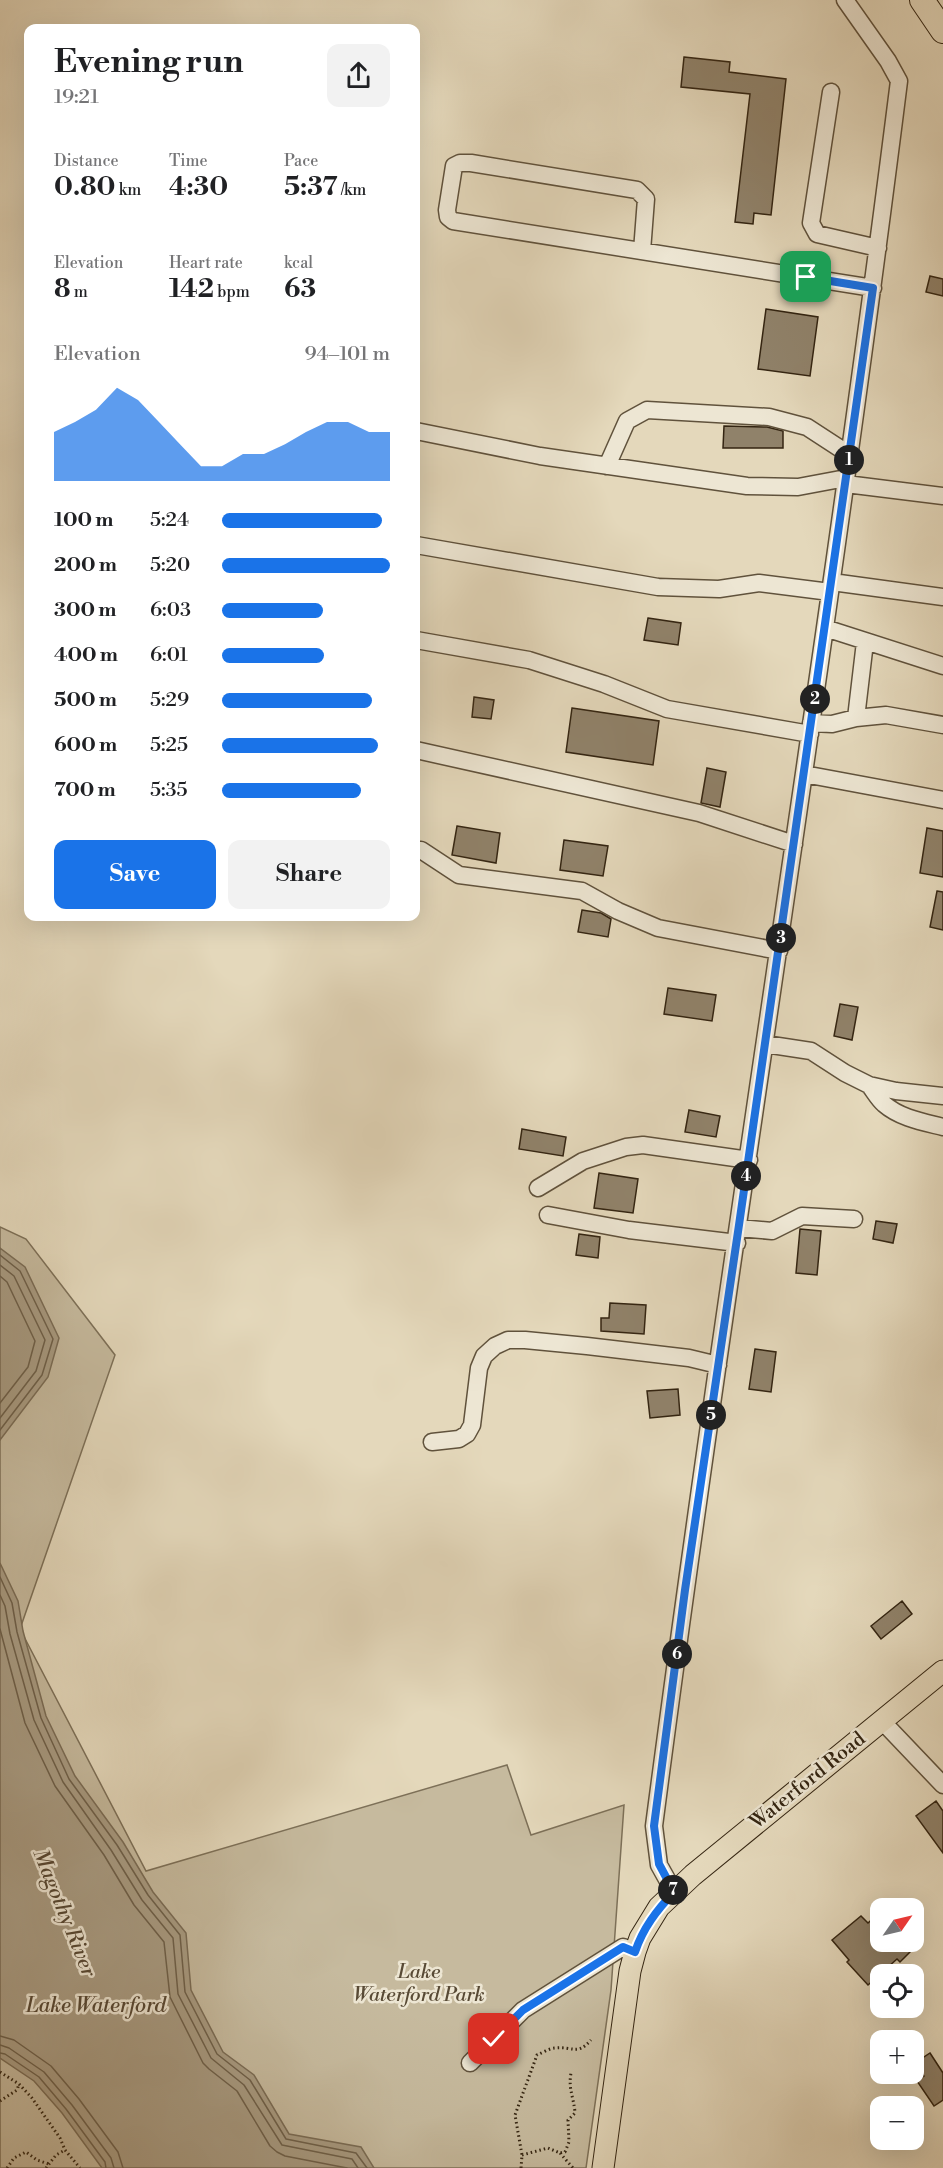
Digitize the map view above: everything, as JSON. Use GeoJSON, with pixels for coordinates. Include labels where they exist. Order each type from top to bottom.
{"type":"FeatureCollection","features":[{"type":"Feature","properties":{"kind":"highway"},"geometry":{"type":"LineString","coordinates":[[922,0],[943,31]]}},
{"type":"Feature","properties":{"kind":"main road","name":"Waterford Road"},"geometry":{"type":"LineString","coordinates":[[603,2168],[630,1971],[640,1938],[659,1907],[674,1892],[943,1671]]}},
{"type":"Feature","properties":{"kind":"street"},"geometry":{"type":"LineString","coordinates":[[674,1892],[659,1864],[654,1826],[685,1590],[850,455],[899,81],[888,61],[845,0]]}},
{"type":"Feature","properties":{"kind":"street"},"geometry":{"type":"LineString","coordinates":[[831,92],[811,223],[817,234],[878,248]]}},
{"type":"Feature","properties":{"kind":"street"},"geometry":{"type":"LineString","coordinates":[[642,251],[646,199],[637,190],[471,163],[460,163],[454,166],[447,210],[448,217],[453,221],[873,288]]}},
{"type":"Feature","properties":{"kind":"street"},"geometry":{"type":"LineString","coordinates":[[607,466],[627,422],[647,410],[769,417],[807,427],[850,455]]}},
{"type":"Feature","properties":{"kind":"street"},"geometry":{"type":"LineString","coordinates":[[420,432],[540,456],[747,486],[798,487],[846,481],[943,496]]}},
{"type":"Feature","properties":{"kind":"street"},"geometry":{"type":"LineString","coordinates":[[420,546],[658,587],[720,589],[759,583],[943,597]]}},
{"type":"Feature","properties":{"kind":"street"},"geometry":{"type":"LineString","coordinates":[[825,628],[943,666]]}},
{"type":"Feature","properties":{"kind":"street"},"geometry":{"type":"LineString","coordinates":[[420,641],[529,660],[604,684],[667,709],[811,729],[856,718],[886,715],[943,725]]}},
{"type":"Feature","properties":{"kind":"street"},"geometry":{"type":"LineString","coordinates":[[856,718],[865,642]]}},
{"type":"Feature","properties":{"kind":"street"},"geometry":{"type":"LineString","coordinates":[[420,751],[699,813],[794,843]]}},
{"type":"Feature","properties":{"kind":"street"},"geometry":{"type":"LineString","coordinates":[[804,774],[943,800]]}},
{"type":"Feature","properties":{"kind":"street"},"geometry":{"type":"LineString","coordinates":[[420,850],[459,874],[582,891],[618,911],[658,928],[779,951]]}},
{"type":"Feature","properties":{"kind":"street"},"geometry":{"type":"LineString","coordinates":[[765,1044],[811,1051],[869,1085],[943,1096]]}},
{"type":"Feature","properties":{"kind":"street"},"geometry":{"type":"LineString","coordinates":[[869,1085],[883,1103],[892,1110],[909,1118],[943,1127]]}},
{"type":"Feature","properties":{"kind":"street"},"geometry":{"type":"LineString","coordinates":[[538,1188],[583,1161],[626,1147],[644,1146],[749,1160]]}},
{"type":"Feature","properties":{"kind":"street"},"geometry":{"type":"LineString","coordinates":[[548,1215],[629,1230],[738,1235],[772,1231],[802,1216],[854,1219]]}},
{"type":"Feature","properties":{"kind":"street"},"geometry":{"type":"LineString","coordinates":[[432,1442],[459,1439],[467,1434],[472,1425],[484,1356],[495,1346],[508,1340],[598,1347],[689,1358],[718,1365]]}},
{"type":"Feature","properties":{"kind":"street"},"geometry":{"type":"LineString","coordinates":[[882,1721],[943,1785]]}},
{"type":"Feature","properties":{"kind":"street"},"geometry":{"type":"LineString","coordinates":[[470,2063],[523,2010],[623,1947],[635,1952]]}},
{"type":"Feature","properties":{"kind":"path"},"geometry":{"type":"LineString","coordinates":[[521,2168],[522,2155],[515,2115],[537,2055],[555,2048],[577,2050],[584,2048],[591,2040]]}},
{"type":"Feature","properties":{"kind":"path"},"geometry":{"type":"LineString","coordinates":[[0,2072],[20,2084],[80,2168]]}},
{"type":"Feature","properties":{"kind":"path"},"geometry":{"type":"LineString","coordinates":[[560,2153],[565,2152],[569,2142],[568,2120],[574,2113],[574,2104],[569,2091],[571,2073]]}},
{"type":"Feature","properties":{"kind":"path"},"geometry":{"type":"LineString","coordinates":[[0,2101],[17,2090],[20,2084]]}},
{"type":"Feature","properties":{"kind":"path"},"geometry":{"type":"LineString","coordinates":[[522,2155],[548,2148],[560,2153],[573,2168]]}},
{"type":"Feature","properties":{"kind":"path"},"geometry":{"type":"LineString","coordinates":[[46,2168],[56,2155],[65,2150]]}},
{"type":"Feature","properties":{"kind":"path"},"geometry":{"type":"LineString","coordinates":[[7,2168],[14,2158],[26,2152],[37,2160],[49,2164]]}},
{"type":"Feature","properties":{"kind":"green space","name":"Lake Waterford Park"},"geometry":{"type":"Polygon","coordinates":[[[0,1227],[26,1239],[115,1355],[20,1629],[146,1871],[507,1765],[531,1835],[624,1805],[611,1990],[586,2168],[0,2168],[0,1227]]]}},
{"type":"Feature","properties":{"kind":"water"},"geometry":{"type":"Polygon","coordinates":[[[0,1248],[25,1267],[59,1338],[48,1377],[0,1440],[0,1248]]]}},
{"type":"Feature","properties":{"kind":"water","name":"Lake Waterford"},"geometry":{"type":"Polygon","coordinates":[[[0,1563],[18,1601],[23,1631],[46,1716],[75,1776],[123,1842],[153,1892],[186,1933],[191,1990],[223,2052],[254,2075],[289,2134],[361,2147],[374,2168],[102,2168],[62,2113],[34,2081],[0,2058],[0,1563]]]}},
{"type":"Feature","properties":{"kind":"building"},"geometry":{"type":"Polygon","coordinates":[[[684,57],[730,62],[729,72],[786,79],[771,215],[754,213],[753,224],[735,222],[750,94],[681,87],[684,57]]]}},
{"type":"Feature","properties":{"kind":"building"},"geometry":{"type":"Polygon","coordinates":[[[930,276],[943,279],[943,296],[926,292],[930,276]]]}},
{"type":"Feature","properties":{"kind":"building"},"geometry":{"type":"Polygon","coordinates":[[[766,309],[818,317],[810,376],[758,369],[766,309]]]}},
{"type":"Feature","properties":{"kind":"building"},"geometry":{"type":"Polygon","coordinates":[[[724,426],[767,427],[783,431],[783,448],[723,448],[724,426]]]}},
{"type":"Feature","properties":{"kind":"building"},"geometry":{"type":"Polygon","coordinates":[[[648,618],[681,623],[678,645],[644,640],[648,618]]]}},
{"type":"Feature","properties":{"kind":"building"},"geometry":{"type":"Polygon","coordinates":[[[474,697],[494,700],[491,719],[472,717],[474,697]]]}},
{"type":"Feature","properties":{"kind":"building"},"geometry":{"type":"Polygon","coordinates":[[[572,708],[659,721],[653,765],[566,752],[572,708]]]}},
{"type":"Feature","properties":{"kind":"building"},"geometry":{"type":"Polygon","coordinates":[[[707,768],[726,772],[720,807],[701,803],[707,768]]]}},
{"type":"Feature","properties":{"kind":"building"},"geometry":{"type":"Polygon","coordinates":[[[457,826],[500,833],[496,863],[452,855],[457,826]]]}},
{"type":"Feature","properties":{"kind":"building"},"geometry":{"type":"Polygon","coordinates":[[[927,828],[943,831],[943,877],[920,873],[927,828]]]}},
{"type":"Feature","properties":{"kind":"building"},"geometry":{"type":"Polygon","coordinates":[[[564,840],[608,846],[603,876],[560,870],[564,840]]]}},
{"type":"Feature","properties":{"kind":"building"},"geometry":{"type":"Polygon","coordinates":[[[937,891],[943,892],[943,930],[930,927],[937,891]]]}},
{"type":"Feature","properties":{"kind":"building"},"geometry":{"type":"Polygon","coordinates":[[[582,910],[601,913],[611,919],[608,937],[578,932],[582,910]]]}},
{"type":"Feature","properties":{"kind":"building"},"geometry":{"type":"Polygon","coordinates":[[[668,988],[716,995],[712,1021],[664,1014],[668,988]]]}},
{"type":"Feature","properties":{"kind":"building"},"geometry":{"type":"Polygon","coordinates":[[[840,1004],[858,1007],[852,1040],[834,1036],[840,1004]]]}},
{"type":"Feature","properties":{"kind":"building"},"geometry":{"type":"Polygon","coordinates":[[[689,1110],[720,1116],[716,1137],[685,1132],[689,1110]]]}},
{"type":"Feature","properties":{"kind":"building"},"geometry":{"type":"Polygon","coordinates":[[[522,1129],[566,1137],[563,1156],[519,1149],[522,1129]]]}},
{"type":"Feature","properties":{"kind":"building"},"geometry":{"type":"Polygon","coordinates":[[[599,1173],[638,1179],[633,1213],[594,1208],[599,1173]]]}},
{"type":"Feature","properties":{"kind":"building"},"geometry":{"type":"Polygon","coordinates":[[[876,1221],[897,1224],[893,1243],[873,1239],[876,1221]]]}},
{"type":"Feature","properties":{"kind":"building"},"geometry":{"type":"Polygon","coordinates":[[[800,1229],[821,1231],[817,1275],[796,1273],[800,1229]]]}},
{"type":"Feature","properties":{"kind":"building"},"geometry":{"type":"Polygon","coordinates":[[[579,1234],[600,1237],[598,1258],[576,1255],[579,1234]]]}},
{"type":"Feature","properties":{"kind":"building"},"geometry":{"type":"Polygon","coordinates":[[[610,1303],[646,1305],[644,1334],[601,1331],[601,1318],[609,1318],[610,1303]]]}},
{"type":"Feature","properties":{"kind":"building"},"geometry":{"type":"Polygon","coordinates":[[[755,1349],[776,1352],[771,1392],[749,1389],[755,1349]]]}},
{"type":"Feature","properties":{"kind":"building"},"geometry":{"type":"Polygon","coordinates":[[[678,1389],[680,1415],[650,1418],[647,1391],[678,1389]]]}},
{"type":"Feature","properties":{"kind":"building"},"geometry":{"type":"Polygon","coordinates":[[[902,1601],[912,1614],[881,1639],[871,1626],[902,1601]]]}},
{"type":"Feature","properties":{"kind":"building"},"geometry":{"type":"Polygon","coordinates":[[[936,1801],[943,1811],[943,1853],[916,1816],[936,1801]]]}},
{"type":"Feature","properties":{"kind":"building"},"geometry":{"type":"Polygon","coordinates":[[[861,1916],[868,1923],[870,1921],[870,1952],[910,1952],[900,1962],[897,1959],[891,1964],[870,1964],[870,1983],[868,1985],[847,1962],[849,1960],[832,1940],[861,1916]]]}},
{"type":"Feature","properties":{"kind":"building"},"geometry":{"type":"Polygon","coordinates":[[[930,2053],[943,2073],[943,2100],[934,2106],[919,2084],[924,2084],[924,2057],[930,2053]]]}},
{"type":"Feature","properties":{"kind":"route"},"geometry":{"type":"LineString","coordinates":[[494,2039],[523,2010],[552,1994],[623,1947],[635,1952],[649,1922],[659,1907],[674,1892],[659,1864],[654,1826],[685,1590],[873,288],[806,277]]}},
{"type":"Feature","properties":{"kind":"water label","name":"Magothy River"},"geometry":{"type":"Point","coordinates":[64,1913]}}]}
